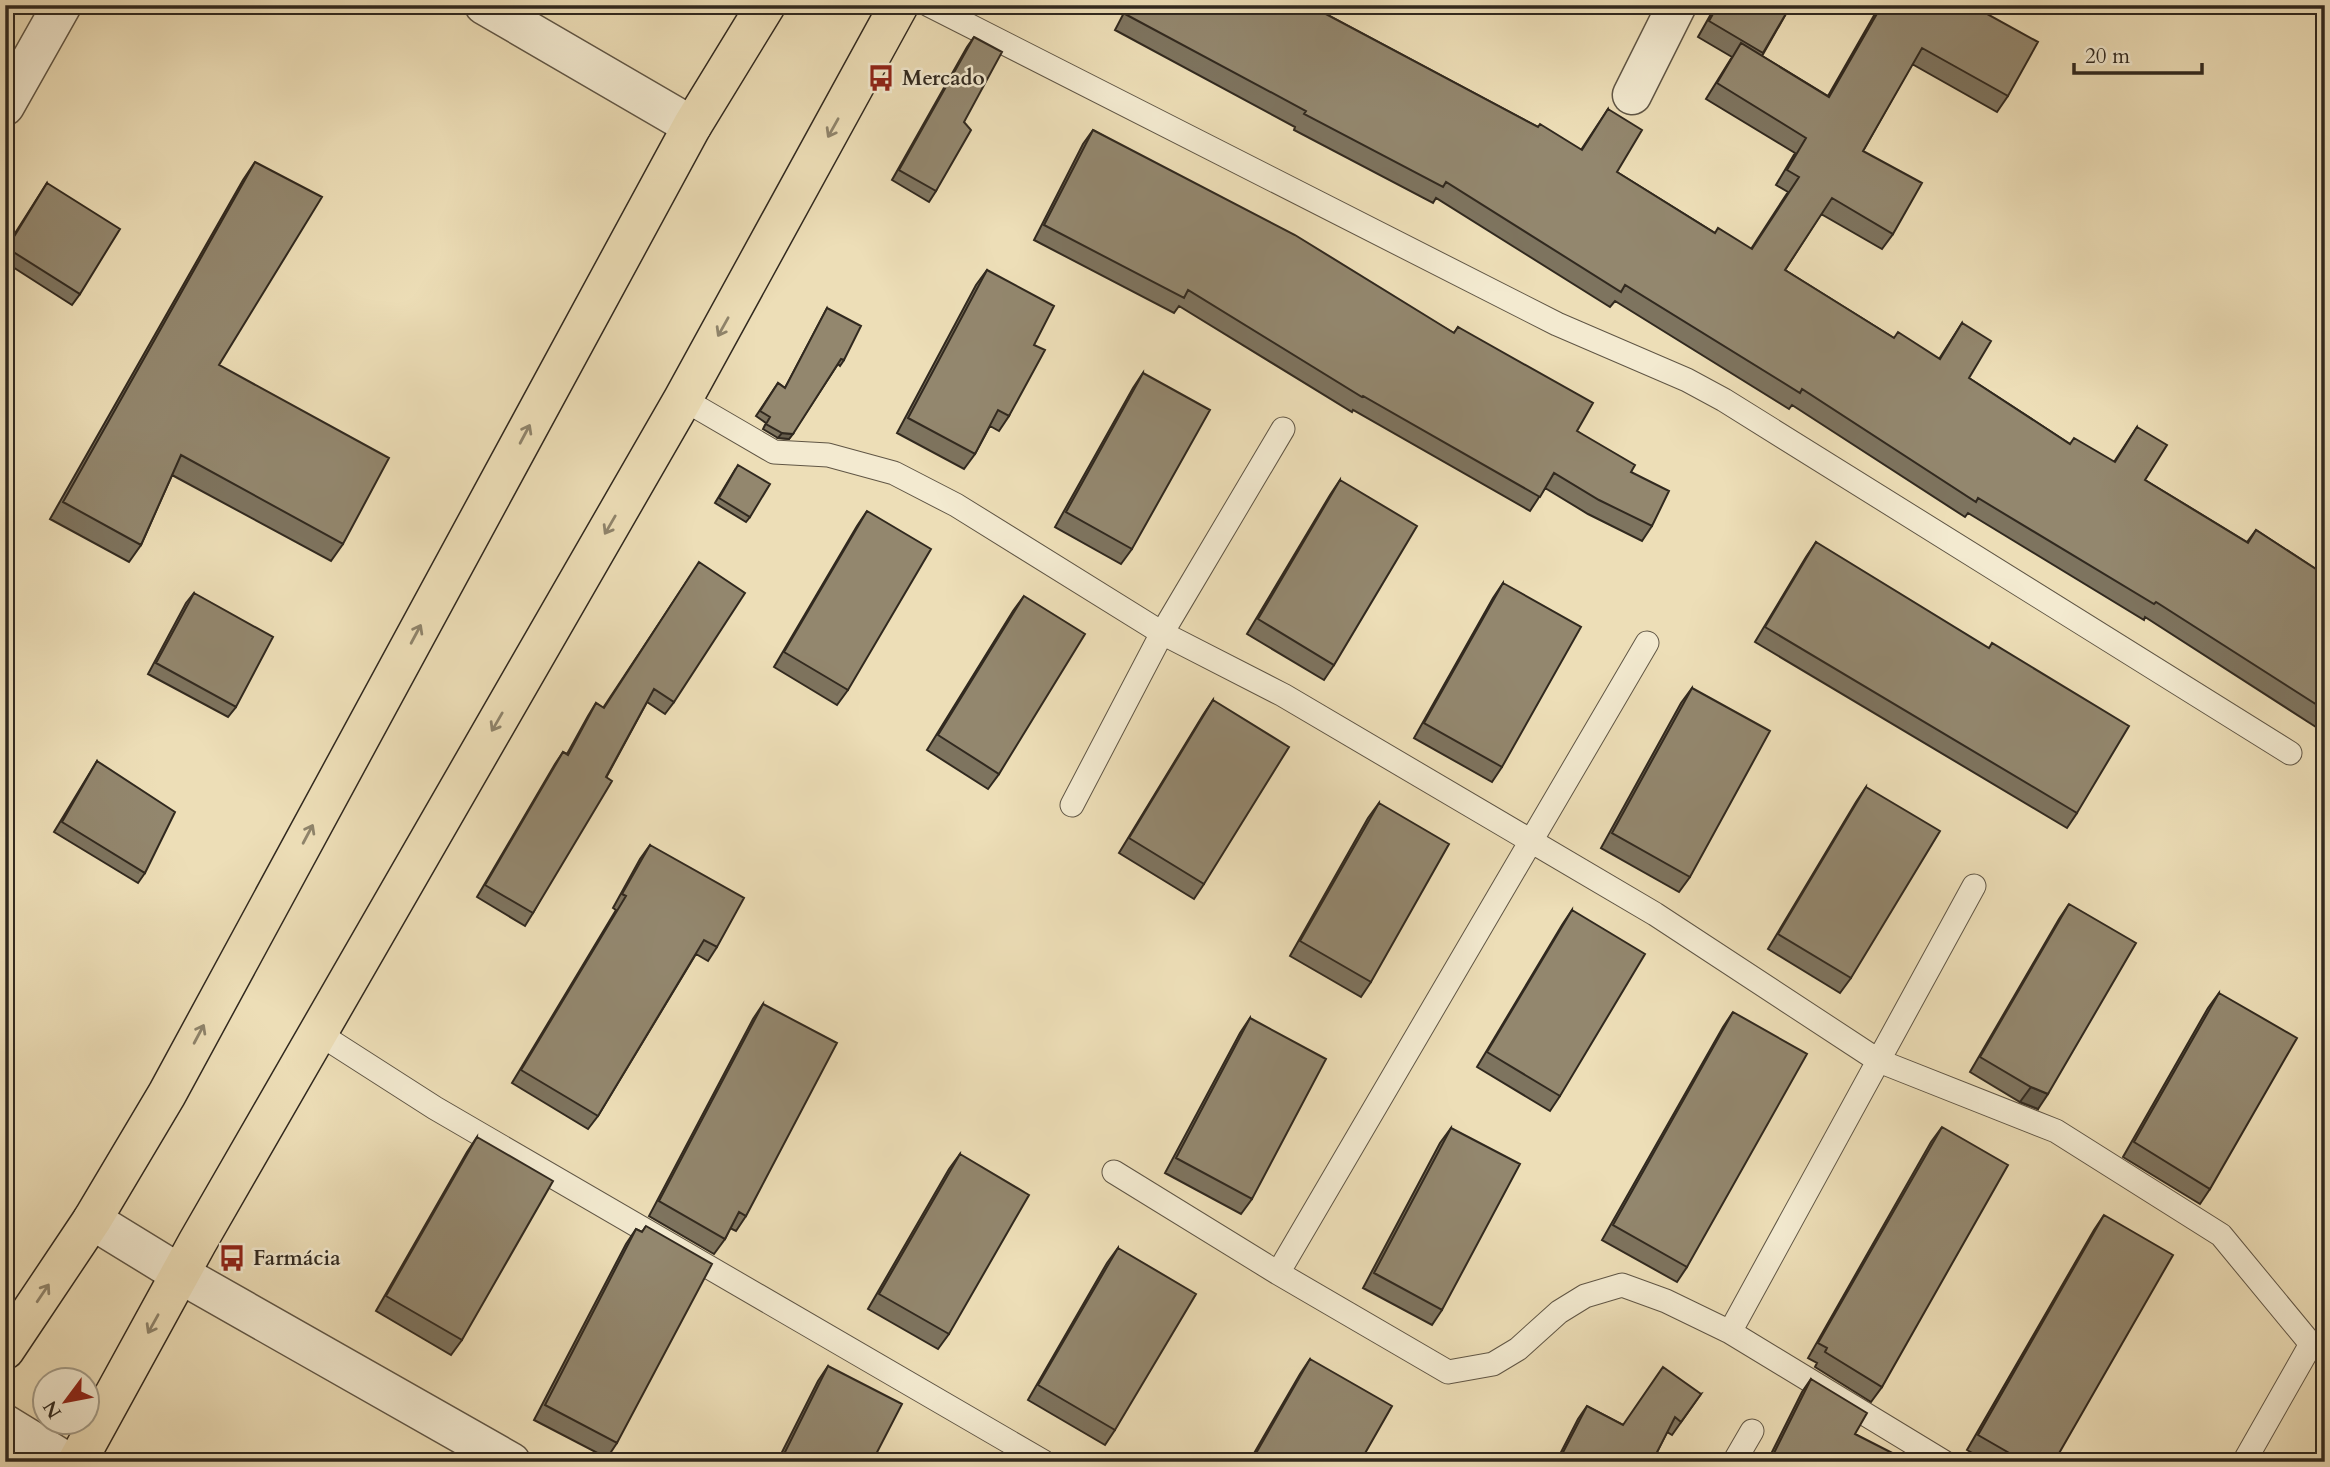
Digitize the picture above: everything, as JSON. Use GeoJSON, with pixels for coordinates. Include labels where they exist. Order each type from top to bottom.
{"type":"FeatureCollection","features":[{"type":"Feature","properties":{"kind":"highway"},"geometry":{"type":"LineString","coordinates":[[5,1350],[92,1220],[167,1094],[692,126],[766,5]]}},
{"type":"Feature","properties":{"kind":"highway"},"geometry":{"type":"LineString","coordinates":[[77,1462],[180,1274],[683,399],[900,5]]}},
{"type":"Feature","properties":{"kind":"street"},"geometry":{"type":"LineString","coordinates":[[5,106],[62,5]]}},
{"type":"Feature","properties":{"kind":"street"},"geometry":{"type":"LineString","coordinates":[[484,5],[692,126]]}},
{"type":"Feature","properties":{"kind":"street"},"geometry":{"type":"LineString","coordinates":[[1632,95],[1677,5]]}},
{"type":"Feature","properties":{"kind":"street"},"geometry":{"type":"LineString","coordinates":[[92,1220],[180,1274],[512,1462]]}},
{"type":"Feature","properties":{"kind":"street"},"geometry":{"type":"LineString","coordinates":[[5,1424],[67,1462]]}},
{"type":"Feature","properties":{"kind":"lane"},"geometry":{"type":"LineString","coordinates":[[929,5],[1557,324],[1687,380],[1724,400],[2290,753]]}},
{"type":"Feature","properties":{"kind":"lane"},"geometry":{"type":"LineString","coordinates":[[683,399],[774,452],[828,455],[894,473],[956,505],[1162,633],[1283,695],[1656,914],[1879,1061],[2056,1131],[2221,1235],[2318,1347],[2244,1462]]}},
{"type":"Feature","properties":{"kind":"lane"},"geometry":{"type":"LineString","coordinates":[[1072,805],[1162,633],[1283,429]]}},
{"type":"Feature","properties":{"kind":"lane"},"geometry":{"type":"LineString","coordinates":[[1278,1273],[1647,643]]}},
{"type":"Feature","properties":{"kind":"lane"},"geometry":{"type":"LineString","coordinates":[[1730,1332],[1975,886]]}},
{"type":"Feature","properties":{"kind":"lane"},"geometry":{"type":"LineString","coordinates":[[318,1033],[435,1108],[1044,1462]]}},
{"type":"Feature","properties":{"kind":"lane"},"geometry":{"type":"LineString","coordinates":[[1114,1172],[1278,1273],[1448,1372],[1493,1364],[1518,1349],[1559,1312],[1585,1296],[1622,1285],[1666,1301],[1730,1332],[1944,1462]]}},
{"type":"Feature","properties":{"kind":"lane"},"geometry":{"type":"LineString","coordinates":[[1734,1462],[1752,1431]]}},
{"type":"Feature","properties":{"kind":"building"},"geometry":{"type":"Polygon","coordinates":[[[1130,5],[1309,5],[1538,127],[1540,124],[1582,150],[1608,109],[1642,130],[1617,172],[1715,233],[1718,228],[1752,249],[1799,177],[1787,170],[1806,138],[1717,83],[1741,43],[1829,97],[1882,5],[1971,5],[2038,42],[2008,96],[1922,48],[1863,151],[1922,183],[1893,234],[1832,198],[1785,270],[1894,338],[1898,332],[1940,359],[1962,323],[1991,341],[1969,378],[2070,444],[2074,438],[2115,462],[2137,427],[2167,445],[2145,480],[2248,543],[2256,530],[2325,575],[2325,710],[2156,602],[2154,604],[1978,498],[1976,502],[1802,389],[1800,393],[1625,285],[1621,292],[1446,182],[1443,187],[1304,114],[1306,111],[1125,14],[1130,5]]]}},
{"type":"Feature","properties":{"kind":"building"},"geometry":{"type":"Polygon","coordinates":[[[1718,5],[1791,5],[1763,53],[1709,21],[1718,5]]]}},
{"type":"Feature","properties":{"kind":"building"},"geometry":{"type":"Polygon","coordinates":[[[974,37],[1002,52],[964,122],[971,130],[936,191],[899,170],[974,37]]]}},
{"type":"Feature","properties":{"kind":"building"},"geometry":{"type":"Polygon","coordinates":[[[1093,130],[1295,235],[1454,333],[1458,327],[1593,403],[1577,431],[1635,465],[1631,472],[1669,491],[1652,526],[1599,500],[1554,473],[1540,497],[1362,397],[1188,290],[1184,298],[1044,225],[1093,130]]]}},
{"type":"Feature","properties":{"kind":"building"},"geometry":{"type":"Polygon","coordinates":[[[255,162],[322,197],[219,365],[389,458],[343,544],[181,455],[141,545],[63,502],[255,162]]]}},
{"type":"Feature","properties":{"kind":"building"},"geometry":{"type":"Polygon","coordinates":[[[47,183],[120,229],[80,294],[7,248],[47,183]]]}},
{"type":"Feature","properties":{"kind":"building"},"geometry":{"type":"Polygon","coordinates":[[[987,270],[1054,306],[1034,345],[1045,350],[1009,416],[998,410],[975,454],[908,418],[987,270]]]}},
{"type":"Feature","properties":{"kind":"building"},"geometry":{"type":"Polygon","coordinates":[[[827,308],[861,326],[844,360],[841,359],[793,434],[782,433],[766,424],[770,417],[760,411],[778,383],[785,388],[827,308]]]}},
{"type":"Feature","properties":{"kind":"building"},"geometry":{"type":"Polygon","coordinates":[[[1143,373],[1210,410],[1132,549],[1066,512],[1143,373]]]}},
{"type":"Feature","properties":{"kind":"building"},"geometry":{"type":"Polygon","coordinates":[[[738,465],[770,484],[750,517],[719,498],[738,465]]]}},
{"type":"Feature","properties":{"kind":"building"},"geometry":{"type":"Polygon","coordinates":[[[1340,480],[1417,526],[1334,665],[1258,619],[1340,480]]]}},
{"type":"Feature","properties":{"kind":"building"},"geometry":{"type":"Polygon","coordinates":[[[867,511],[931,549],[848,690],[784,652],[867,511]]]}},
{"type":"Feature","properties":{"kind":"building"},"geometry":{"type":"Polygon","coordinates":[[[1816,542],[1989,648],[1992,643],[2129,726],[2077,813],[1765,627],[1816,542]]]}},
{"type":"Feature","properties":{"kind":"building"},"geometry":{"type":"Polygon","coordinates":[[[699,562],[745,593],[674,702],[654,689],[606,777],[612,781],[533,913],[485,885],[563,752],[568,755],[596,703],[604,708],[699,562]]]}},
{"type":"Feature","properties":{"kind":"building"},"geometry":{"type":"Polygon","coordinates":[[[1503,583],[1581,627],[1502,767],[1424,723],[1503,583]]]}},
{"type":"Feature","properties":{"kind":"building"},"geometry":{"type":"Polygon","coordinates":[[[194,593],[273,637],[236,707],[156,663],[194,593]]]}},
{"type":"Feature","properties":{"kind":"building"},"geometry":{"type":"Polygon","coordinates":[[[1024,596],[1085,634],[999,774],[938,735],[1024,596]]]}},
{"type":"Feature","properties":{"kind":"building"},"geometry":{"type":"Polygon","coordinates":[[[1692,688],[1770,731],[1690,877],[1612,833],[1692,688]]]}},
{"type":"Feature","properties":{"kind":"building"},"geometry":{"type":"Polygon","coordinates":[[[1213,700],[1289,747],[1204,884],[1129,838],[1213,700]]]}},
{"type":"Feature","properties":{"kind":"building"},"geometry":{"type":"Polygon","coordinates":[[[97,761],[175,812],[145,873],[62,822],[97,761]]]}},
{"type":"Feature","properties":{"kind":"building"},"geometry":{"type":"Polygon","coordinates":[[[1866,787],[1940,831],[1851,978],[1778,934],[1866,787]]]}},
{"type":"Feature","properties":{"kind":"building"},"geometry":{"type":"Polygon","coordinates":[[[1379,803],[1449,844],[1371,982],[1300,941],[1379,803]]]}},
{"type":"Feature","properties":{"kind":"building"},"geometry":{"type":"Polygon","coordinates":[[[650,845],[744,898],[717,947],[704,940],[598,1116],[521,1070],[626,896],[622,894],[650,845]]]}},
{"type":"Feature","properties":{"kind":"building"},"geometry":{"type":"Polygon","coordinates":[[[2069,904],[2136,943],[2048,1094],[1980,1057],[2069,904]]]}},
{"type":"Feature","properties":{"kind":"building"},"geometry":{"type":"Polygon","coordinates":[[[1572,910],[1645,954],[1560,1096],[1487,1052],[1572,910]]]}},
{"type":"Feature","properties":{"kind":"building"},"geometry":{"type":"Polygon","coordinates":[[[2219,993],[2297,1038],[2210,1189],[2134,1142],[2219,993]]]}},
{"type":"Feature","properties":{"kind":"building"},"geometry":{"type":"Polygon","coordinates":[[[763,1004],[837,1043],[746,1216],[739,1212],[725,1239],[659,1201],[763,1004]]]}},
{"type":"Feature","properties":{"kind":"building"},"geometry":{"type":"Polygon","coordinates":[[[1733,1012],[1807,1054],[1687,1267],[1613,1225],[1733,1012]]]}},
{"type":"Feature","properties":{"kind":"building"},"geometry":{"type":"Polygon","coordinates":[[[1250,1018],[1326,1059],[1252,1199],[1176,1158],[1250,1018]]]}},
{"type":"Feature","properties":{"kind":"building"},"geometry":{"type":"Polygon","coordinates":[[[1942,1127],[2008,1165],[1882,1387],[1825,1352],[1827,1348],[1818,1343],[1942,1127]]]}},
{"type":"Feature","properties":{"kind":"building"},"geometry":{"type":"Polygon","coordinates":[[[1451,1128],[1520,1164],[1442,1310],[1374,1273],[1451,1128]]]}},
{"type":"Feature","properties":{"kind":"building"},"geometry":{"type":"Polygon","coordinates":[[[477,1137],[553,1181],[462,1340],[386,1296],[477,1137]]]}},
{"type":"Feature","properties":{"kind":"building"},"geometry":{"type":"Polygon","coordinates":[[[960,1154],[1029,1195],[949,1334],[879,1294],[960,1154]]]}},
{"type":"Feature","properties":{"kind":"building"},"geometry":{"type":"Polygon","coordinates":[[[2104,1215],[2173,1255],[2054,1462],[2025,1462],[1978,1435],[2104,1215]]]}},
{"type":"Feature","properties":{"kind":"building"},"geometry":{"type":"Polygon","coordinates":[[[646,1226],[712,1264],[617,1443],[545,1405],[636,1229],[642,1232],[646,1226]]]}},
{"type":"Feature","properties":{"kind":"building"},"geometry":{"type":"Polygon","coordinates":[[[1118,1248],[1196,1294],[1115,1430],[1038,1385],[1118,1248]]]}},
{"type":"Feature","properties":{"kind":"building"},"geometry":{"type":"Polygon","coordinates":[[[1310,1359],[1392,1406],[1360,1462],[1251,1462],[1310,1359]]]}},
{"type":"Feature","properties":{"kind":"building"},"geometry":{"type":"Polygon","coordinates":[[[828,1366],[902,1404],[872,1462],[780,1462],[828,1366]]]}},
{"type":"Feature","properties":{"kind":"building"},"geometry":{"type":"Polygon","coordinates":[[[1663,1367],[1701,1394],[1681,1422],[1675,1417],[1652,1462],[1558,1462],[1587,1406],[1623,1425],[1663,1367]]]}},
{"type":"Feature","properties":{"kind":"building"},"geometry":{"type":"Polygon","coordinates":[[[1811,1379],[1867,1413],[1855,1434],[1904,1459],[1902,1462],[1785,1462],[1773,1455],[1811,1379]]]}},
{"type":"Feature","properties":{"kind":"place","name":"Mercado"},"geometry":{"type":"Point","coordinates":[881,78]}},
{"type":"Feature","properties":{"kind":"place","name":"Farmácia"},"geometry":{"type":"Point","coordinates":[232,1258]}}]}
